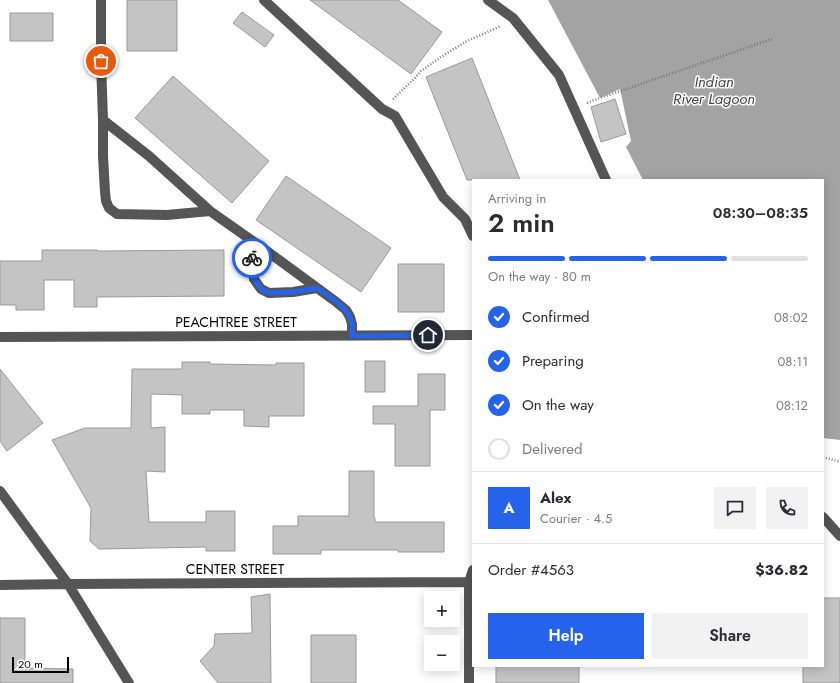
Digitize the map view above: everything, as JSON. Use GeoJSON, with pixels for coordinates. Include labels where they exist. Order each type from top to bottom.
{"type":"FeatureCollection","features":[{"type":"Feature","properties":{"kind":"street"},"geometry":{"type":"LineString","coordinates":[[100,0],[103,156],[106,201],[109,208],[117,214],[166,215],[210,211]]}},
{"type":"Feature","properties":{"kind":"street"},"geometry":{"type":"LineString","coordinates":[[264,0],[382,109],[395,116],[443,197],[465,219],[472,234]]}},
{"type":"Feature","properties":{"kind":"street"},"geometry":{"type":"LineString","coordinates":[[488,0],[513,18],[559,75],[606,179]]}},
{"type":"Feature","properties":{"kind":"street"},"geometry":{"type":"LineString","coordinates":[[103,120],[149,156],[210,211],[346,310],[352,324],[352,336]]}},
{"type":"Feature","properties":{"kind":"street"},"geometry":{"type":"LineString","coordinates":[[251,240],[254,279],[261,289],[269,293],[293,292],[317,288]]}},
{"type":"Feature","properties":{"kind":"street","name":"PEACHTREE STREET"},"geometry":{"type":"LineString","coordinates":[[0,337],[472,335]]}},
{"type":"Feature","properties":{"kind":"street"},"geometry":{"type":"LineString","coordinates":[[0,491],[68,584],[129,683]]}},
{"type":"Feature","properties":{"kind":"street"},"geometry":{"type":"LineString","coordinates":[[824,518],[840,536]]}},
{"type":"Feature","properties":{"kind":"street"},"geometry":{"type":"LineString","coordinates":[[469,683],[469,582],[472,573]]}},
{"type":"Feature","properties":{"kind":"street","name":"CENTER STREET"},"geometry":{"type":"LineString","coordinates":[[0,585],[469,582]]}},
{"type":"Feature","properties":{"kind":"path"},"geometry":{"type":"LineString","coordinates":[[382,109],[421,72],[441,57],[467,41],[503,25]]}},
{"type":"Feature","properties":{"kind":"path"},"geometry":{"type":"LineString","coordinates":[[600,98],[772,39]]}},
{"type":"Feature","properties":{"kind":"path"},"geometry":{"type":"LineString","coordinates":[[824,457],[840,462]]}},
{"type":"Feature","properties":{"kind":"water","name":"Indian River Lagoon"},"geometry":{"type":"Polygon","coordinates":[[[548,0],[840,0],[840,440],[824,438],[824,179],[642,179],[626,147],[631,141],[620,89],[600,98],[548,0]]]}},
{"type":"Feature","properties":{"kind":"building"},"geometry":{"type":"Polygon","coordinates":[[[127,0],[177,0],[177,51],[127,51],[127,0]]]}},
{"type":"Feature","properties":{"kind":"building"},"geometry":{"type":"Polygon","coordinates":[[[310,0],[398,0],[442,32],[411,74],[310,0]]]}},
{"type":"Feature","properties":{"kind":"building"},"geometry":{"type":"Polygon","coordinates":[[[242,12],[274,35],[265,47],[233,23],[242,12]]]}},
{"type":"Feature","properties":{"kind":"building"},"geometry":{"type":"Polygon","coordinates":[[[10,13],[53,13],[53,41],[10,41],[10,13]]]}},
{"type":"Feature","properties":{"kind":"building"},"geometry":{"type":"Polygon","coordinates":[[[472,58],[520,179],[467,180],[426,77],[472,58]]]}},
{"type":"Feature","properties":{"kind":"building"},"geometry":{"type":"Polygon","coordinates":[[[173,76],[269,161],[232,203],[135,118],[173,76]]]}},
{"type":"Feature","properties":{"kind":"building"},"geometry":{"type":"Polygon","coordinates":[[[615,99],[626,134],[601,142],[591,107],[615,99]]]}},
{"type":"Feature","properties":{"kind":"building"},"geometry":{"type":"Polygon","coordinates":[[[286,176],[391,248],[361,292],[256,220],[286,176]]]}},
{"type":"Feature","properties":{"kind":"building"},"geometry":{"type":"Polygon","coordinates":[[[42,250],[224,250],[224,296],[97,297],[97,307],[74,307],[74,280],[44,280],[44,310],[16,310],[16,305],[0,305],[0,261],[42,261],[42,250]]]}},
{"type":"Feature","properties":{"kind":"building"},"geometry":{"type":"Polygon","coordinates":[[[398,264],[444,264],[444,312],[398,312],[398,264]]]}},
{"type":"Feature","properties":{"kind":"building"},"geometry":{"type":"Polygon","coordinates":[[[365,361],[385,361],[385,392],[365,392],[365,361]]]}},
{"type":"Feature","properties":{"kind":"building"},"geometry":{"type":"Polygon","coordinates":[[[182,362],[276,365],[276,363],[304,363],[304,416],[269,416],[269,427],[244,426],[244,410],[210,410],[210,414],[182,414],[182,395],[151,394],[151,428],[165,427],[165,472],[146,471],[149,522],[206,522],[206,511],[235,511],[235,551],[206,551],[206,547],[99,549],[90,541],[91,508],[52,440],[85,428],[131,428],[132,369],[182,369],[182,362]]]}},
{"type":"Feature","properties":{"kind":"building"},"geometry":{"type":"Polygon","coordinates":[[[0,369],[43,423],[7,451],[0,441],[0,369]]]}},
{"type":"Feature","properties":{"kind":"building"},"geometry":{"type":"Polygon","coordinates":[[[418,374],[445,374],[445,410],[430,410],[430,466],[395,466],[395,424],[373,424],[373,406],[418,406],[418,374]]]}},
{"type":"Feature","properties":{"kind":"building"},"geometry":{"type":"Polygon","coordinates":[[[349,471],[374,471],[375,522],[444,522],[444,552],[398,552],[398,550],[321,550],[321,554],[273,554],[273,526],[298,526],[298,516],[349,516],[349,471]]]}},
{"type":"Feature","properties":{"kind":"building"},"geometry":{"type":"Polygon","coordinates":[[[270,594],[271,683],[218,683],[200,661],[214,646],[215,634],[252,633],[251,597],[270,594]]]}},
{"type":"Feature","properties":{"kind":"building"},"geometry":{"type":"Polygon","coordinates":[[[824,598],[840,598],[840,683],[803,683],[803,667],[824,667],[824,598]]]}},
{"type":"Feature","properties":{"kind":"building"},"geometry":{"type":"Polygon","coordinates":[[[0,618],[25,618],[25,668],[73,669],[73,683],[0,683],[0,618]]]}},
{"type":"Feature","properties":{"kind":"building"},"geometry":{"type":"Polygon","coordinates":[[[311,635],[356,635],[356,683],[311,683],[311,635]]]}},
{"type":"Feature","properties":{"kind":"building"},"geometry":{"type":"Polygon","coordinates":[[[496,667],[579,667],[579,683],[496,683],[496,667]]]}},
{"type":"Feature","properties":{"kind":"way so far"},"geometry":{"type":"LineString","coordinates":[[101,61],[103,156],[106,201],[109,208],[117,214],[166,215],[210,211],[251,240],[252,258]]}},
{"type":"Feature","properties":{"kind":"route"},"geometry":{"type":"LineString","coordinates":[[252,258],[254,279],[261,289],[269,293],[293,292],[317,288],[346,310],[352,324],[352,336],[428,335]]}}]}
